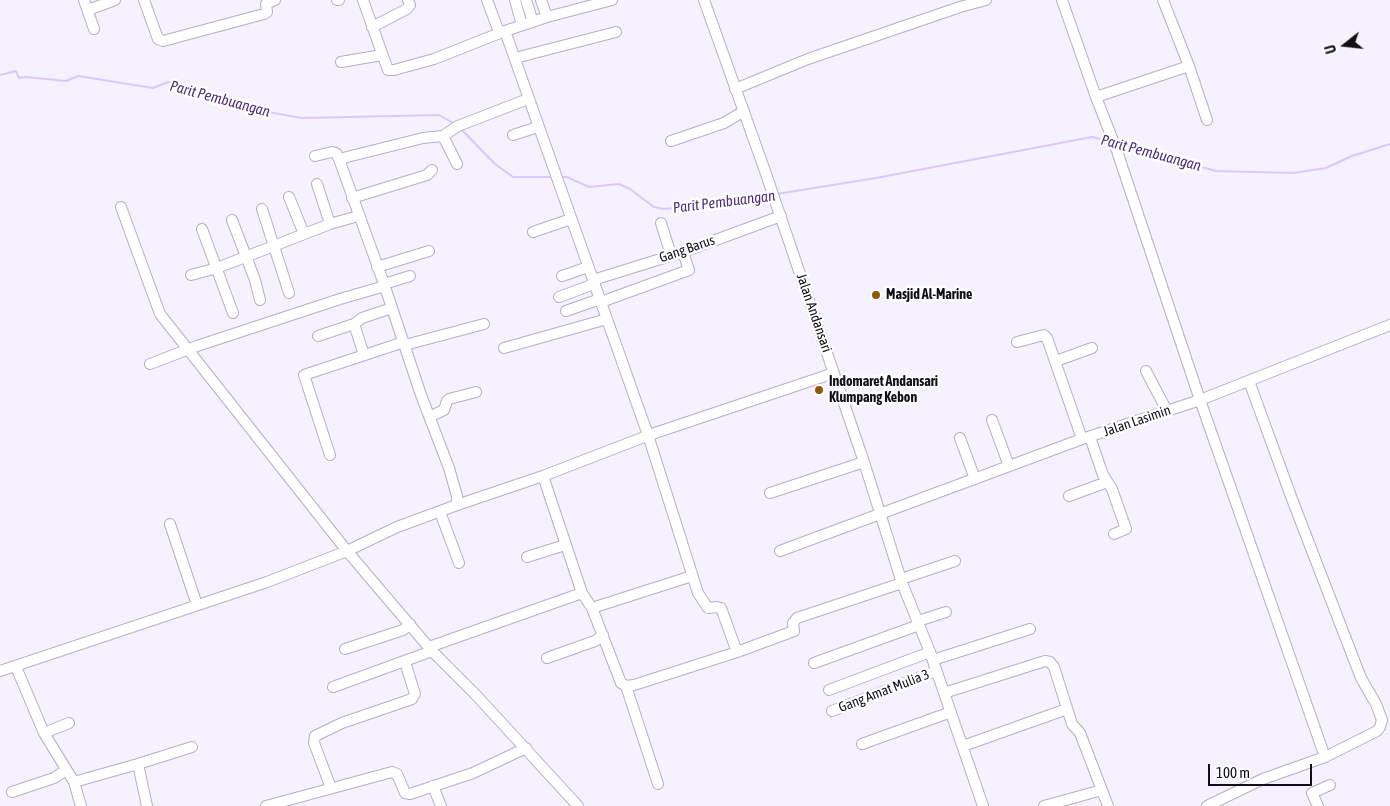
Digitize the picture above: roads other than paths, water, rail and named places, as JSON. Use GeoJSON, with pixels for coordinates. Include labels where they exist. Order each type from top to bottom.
{"type":"FeatureCollection","features":[{"type":"Feature","properties":{"kind":"street"},"geometry":{"type":"LineString","coordinates":[[94,29],[86,5],[115,0]]}},
{"type":"Feature","properties":{"kind":"street"},"geometry":{"type":"LineString","coordinates":[[144,0],[158,39],[163,41],[264,14],[267,12],[269,1]]}},
{"type":"Feature","properties":{"kind":"street"},"geometry":{"type":"LineString","coordinates":[[363,0],[388,70],[434,59],[502,32],[587,3],[612,0]]}},
{"type":"Feature","properties":{"kind":"street"},"geometry":{"type":"LineString","coordinates":[[372,27],[407,9],[410,4],[408,0]]}},
{"type":"Feature","properties":{"kind":"street"},"geometry":{"type":"LineString","coordinates":[[488,0],[515,58],[648,435],[698,593],[708,608],[721,608],[737,652]]}},
{"type":"Feature","properties":{"kind":"street"},"geometry":{"type":"LineString","coordinates":[[515,0],[522,25]]}},
{"type":"Feature","properties":{"kind":"street"},"geometry":{"type":"LineString","coordinates":[[526,0],[533,22]]}},
{"type":"Feature","properties":{"kind":"street"},"geometry":{"type":"LineString","coordinates":[[541,0],[547,17]]}},
{"type":"Feature","properties":{"kind":"street","name":"Jalan Andansari"},"geometry":{"type":"LineString","coordinates":[[704,0],[781,216],[881,512],[902,581],[933,661],[983,806]]}},
{"type":"Feature","properties":{"kind":"street"},"geometry":{"type":"LineString","coordinates":[[735,89],[808,59],[960,7],[986,0]]}},
{"type":"Feature","properties":{"kind":"street"},"geometry":{"type":"LineString","coordinates":[[1062,0],[1325,757]]}},
{"type":"Feature","properties":{"kind":"street"},"geometry":{"type":"LineString","coordinates":[[1163,0],[1189,66],[1207,120]]}},
{"type":"Feature","properties":{"kind":"street"},"geometry":{"type":"LineString","coordinates":[[515,58],[616,32]]}},
{"type":"Feature","properties":{"kind":"street"},"geometry":{"type":"LineString","coordinates":[[341,62],[382,55]]}},
{"type":"Feature","properties":{"kind":"street"},"geometry":{"type":"LineString","coordinates":[[1096,97],[1189,66]]}},
{"type":"Feature","properties":{"kind":"street"},"geometry":{"type":"LineString","coordinates":[[338,159],[451,131],[528,98]]}},
{"type":"Feature","properties":{"kind":"street"},"geometry":{"type":"LineString","coordinates":[[671,142],[724,122],[744,111]]}},
{"type":"Feature","properties":{"kind":"street"},"geometry":{"type":"LineString","coordinates":[[513,135],[538,127]]}},
{"type":"Feature","properties":{"kind":"street"},"geometry":{"type":"LineString","coordinates":[[451,131],[457,164]]}},
{"type":"Feature","properties":{"kind":"street"},"geometry":{"type":"LineString","coordinates":[[315,156],[332,152],[336,153],[405,343],[421,395],[431,416],[457,496],[457,505]]}},
{"type":"Feature","properties":{"kind":"street"},"geometry":{"type":"LineString","coordinates":[[352,198],[427,175],[432,170]]}},
{"type":"Feature","properties":{"kind":"street"},"geometry":{"type":"LineString","coordinates":[[317,184],[330,224]]}},
{"type":"Feature","properties":{"kind":"street"},"geometry":{"type":"LineString","coordinates":[[289,197],[304,234]]}},
{"type":"Feature","properties":{"kind":"street"},"geometry":{"type":"LineString","coordinates":[[121,207],[160,314],[193,347],[347,551],[431,649],[526,748],[578,806]]}},
{"type":"Feature","properties":{"kind":"street"},"geometry":{"type":"LineString","coordinates":[[262,209],[289,293]]}},
{"type":"Feature","properties":{"kind":"street"},"geometry":{"type":"LineString","coordinates":[[191,276],[217,268],[330,224],[358,216]]}},
{"type":"Feature","properties":{"kind":"street","name":"Gang Barus"},"geometry":{"type":"LineString","coordinates":[[559,298],[594,282],[781,216]]}},
{"type":"Feature","properties":{"kind":"street"},"geometry":{"type":"LineString","coordinates":[[533,232],[571,219]]}},
{"type":"Feature","properties":{"kind":"street"},"geometry":{"type":"LineString","coordinates":[[232,220],[260,300]]}},
{"type":"Feature","properties":{"kind":"street"},"geometry":{"type":"LineString","coordinates":[[661,223],[671,256]]}},
{"type":"Feature","properties":{"kind":"street"},"geometry":{"type":"LineString","coordinates":[[202,229],[233,313]]}},
{"type":"Feature","properties":{"kind":"street"},"geometry":{"type":"LineString","coordinates":[[377,267],[429,251]]}},
{"type":"Feature","properties":{"kind":"street"},"geometry":{"type":"LineString","coordinates":[[566,311],[689,270],[683,252]]}},
{"type":"Feature","properties":{"kind":"street"},"geometry":{"type":"LineString","coordinates":[[562,276],[588,267]]}},
{"type":"Feature","properties":{"kind":"street"},"geometry":{"type":"LineString","coordinates":[[150,364],[193,347],[410,276]]}},
{"type":"Feature","properties":{"kind":"street"},"geometry":{"type":"LineString","coordinates":[[318,336],[354,324],[362,318],[392,308]]}},
{"type":"Feature","properties":{"kind":"street"},"geometry":{"type":"LineString","coordinates":[[504,348],[607,319]]}},
{"type":"Feature","properties":{"kind":"street"},"geometry":{"type":"LineString","coordinates":[[354,324],[364,355]]}},
{"type":"Feature","properties":{"kind":"street"},"geometry":{"type":"LineString","coordinates":[[330,455],[304,375],[405,343],[484,324]]}},
{"type":"Feature","properties":{"kind":"street","name":"Jalan Lasimin"},"geometry":{"type":"LineString","coordinates":[[780,551],[881,512],[1086,438],[1200,400],[1390,325]]}},
{"type":"Feature","properties":{"kind":"street"},"geometry":{"type":"LineString","coordinates":[[1017,342],[1044,335],[1050,342],[1086,438],[1107,482],[1112,488],[1126,529],[1114,534]]}},
{"type":"Feature","properties":{"kind":"street"},"geometry":{"type":"LineString","coordinates":[[1056,361],[1092,348]]}},
{"type":"Feature","properties":{"kind":"street"},"geometry":{"type":"LineString","coordinates":[[1146,371],[1167,411]]}},
{"type":"Feature","properties":{"kind":"street"},"geometry":{"type":"LineString","coordinates":[[0,672],[267,582],[347,551],[397,527],[543,476],[648,435],[834,373]]}},
{"type":"Feature","properties":{"kind":"street"},"geometry":{"type":"LineString","coordinates":[[1207,806],[1269,777],[1325,757],[1377,731],[1382,720],[1376,704],[1361,678],[1249,381]]}},
{"type":"Feature","properties":{"kind":"street"},"geometry":{"type":"LineString","coordinates":[[431,416],[444,410],[449,399],[476,392]]}},
{"type":"Feature","properties":{"kind":"street"},"geometry":{"type":"LineString","coordinates":[[992,420],[1009,466]]}},
{"type":"Feature","properties":{"kind":"street"},"geometry":{"type":"LineString","coordinates":[[960,438],[974,479]]}},
{"type":"Feature","properties":{"kind":"street"},"geometry":{"type":"LineString","coordinates":[[770,494],[864,462]]}},
{"type":"Feature","properties":{"kind":"street"},"geometry":{"type":"LineString","coordinates":[[543,476],[582,593],[592,608],[621,683],[626,686],[634,686],[794,631],[793,623],[796,618],[955,561]]}},
{"type":"Feature","properties":{"kind":"street"},"geometry":{"type":"LineString","coordinates":[[1069,496],[1107,482]]}},
{"type":"Feature","properties":{"kind":"street"},"geometry":{"type":"LineString","coordinates":[[440,512],[459,563]]}},
{"type":"Feature","properties":{"kind":"street"},"geometry":{"type":"LineString","coordinates":[[170,524],[197,605]]}},
{"type":"Feature","properties":{"kind":"street"},"geometry":{"type":"LineString","coordinates":[[527,557],[565,545]]}},
{"type":"Feature","properties":{"kind":"street"},"geometry":{"type":"LineString","coordinates":[[592,608],[692,576]]}},
{"type":"Feature","properties":{"kind":"street"},"geometry":{"type":"LineString","coordinates":[[333,687],[405,662],[431,649],[582,593]]}},
{"type":"Feature","properties":{"kind":"street"},"geometry":{"type":"LineString","coordinates":[[814,663],[946,612]]}},
{"type":"Feature","properties":{"kind":"street"},"geometry":{"type":"LineString","coordinates":[[345,649],[403,630],[410,624]]}},
{"type":"Feature","properties":{"kind":"street"},"geometry":{"type":"LineString","coordinates":[[829,690],[933,661],[1030,629]]}},
{"type":"Feature","properties":{"kind":"street"},"geometry":{"type":"LineString","coordinates":[[548,658],[595,641],[603,635]]}},
{"type":"Feature","properties":{"kind":"street","name":"Gang Amat Mulia 3"},"geometry":{"type":"LineString","coordinates":[[832,711],[933,661]]}},
{"type":"Feature","properties":{"kind":"street"},"geometry":{"type":"LineString","coordinates":[[944,693],[1045,661],[1050,662],[1054,667],[1072,724],[1082,736],[1108,806]]}},
{"type":"Feature","properties":{"kind":"street"},"geometry":{"type":"LineString","coordinates":[[330,788],[314,743],[315,736],[342,723],[412,699],[415,694],[405,662]]}},
{"type":"Feature","properties":{"kind":"street"},"geometry":{"type":"LineString","coordinates":[[16,667],[44,733],[74,782],[81,806]]}},
{"type":"Feature","properties":{"kind":"street"},"geometry":{"type":"LineString","coordinates":[[626,686],[658,784]]}},
{"type":"Feature","properties":{"kind":"street"},"geometry":{"type":"LineString","coordinates":[[963,746],[1067,709]]}},
{"type":"Feature","properties":{"kind":"street"},"geometry":{"type":"LineString","coordinates":[[862,744],[951,712]]}},
{"type":"Feature","properties":{"kind":"street"},"geometry":{"type":"LineString","coordinates":[[44,733],[69,723]]}},
{"type":"Feature","properties":{"kind":"street"},"geometry":{"type":"LineString","coordinates":[[74,782],[192,748]]}},
{"type":"Feature","properties":{"kind":"street"},"geometry":{"type":"LineString","coordinates":[[266,806],[297,803],[330,788],[392,772],[398,774],[407,794],[473,773],[526,748]]}},
{"type":"Feature","properties":{"kind":"street"},"geometry":{"type":"LineString","coordinates":[[138,764],[146,806]]}},
{"type":"Feature","properties":{"kind":"street"},"geometry":{"type":"LineString","coordinates":[[12,792],[54,778],[66,770]]}},
{"type":"Feature","properties":{"kind":"street"},"geometry":{"type":"LineString","coordinates":[[1318,806],[1312,793],[1330,785]]}},
{"type":"Feature","properties":{"kind":"street"},"geometry":{"type":"LineString","coordinates":[[433,786],[441,806]]}},
{"type":"Feature","properties":{"kind":"street"},"geometry":{"type":"LineString","coordinates":[[1044,806],[1102,790]]}},
{"type":"Feature","properties":{"kind":"waterway","name":"Parit Pembuangan"},"geometry":{"type":"LineString","coordinates":[[0,75],[16,71],[19,78],[66,81],[78,76],[153,88],[168,82],[256,110],[302,118],[439,115],[455,124]]}},
{"type":"Feature","properties":{"kind":"waterway","name":"Parit Pembuangan"},"geometry":{"type":"LineString","coordinates":[[460,128],[495,164],[513,177],[554,177]]}},
{"type":"Feature","properties":{"kind":"waterway","name":"Parit Pembuangan"},"geometry":{"type":"LineString","coordinates":[[777,194],[876,178],[1092,137],[1109,141]]}},
{"type":"Feature","properties":{"kind":"waterway","name":"Parit Pembuangan"},"geometry":{"type":"LineString","coordinates":[[1119,144],[1216,171],[1293,173],[1326,168],[1352,156],[1390,144]]}},
{"type":"Feature","properties":{"kind":"waterway","name":"Parit Pembuangan"},"geometry":{"type":"LineString","coordinates":[[561,177],[567,177],[589,187],[619,184],[630,189],[654,207],[664,209],[730,203],[745,198],[764,198],[770,196]]}},
{"type":"Feature","properties":{"kind":"place","name":"Masjid Al-Marine"},"geometry":{"type":"Point","coordinates":[876,295]}},
{"type":"Feature","properties":{"kind":"place","name":"Indomaret Andansari Klumpang Kebon"},"geometry":{"type":"Point","coordinates":[819,390]}}]}
